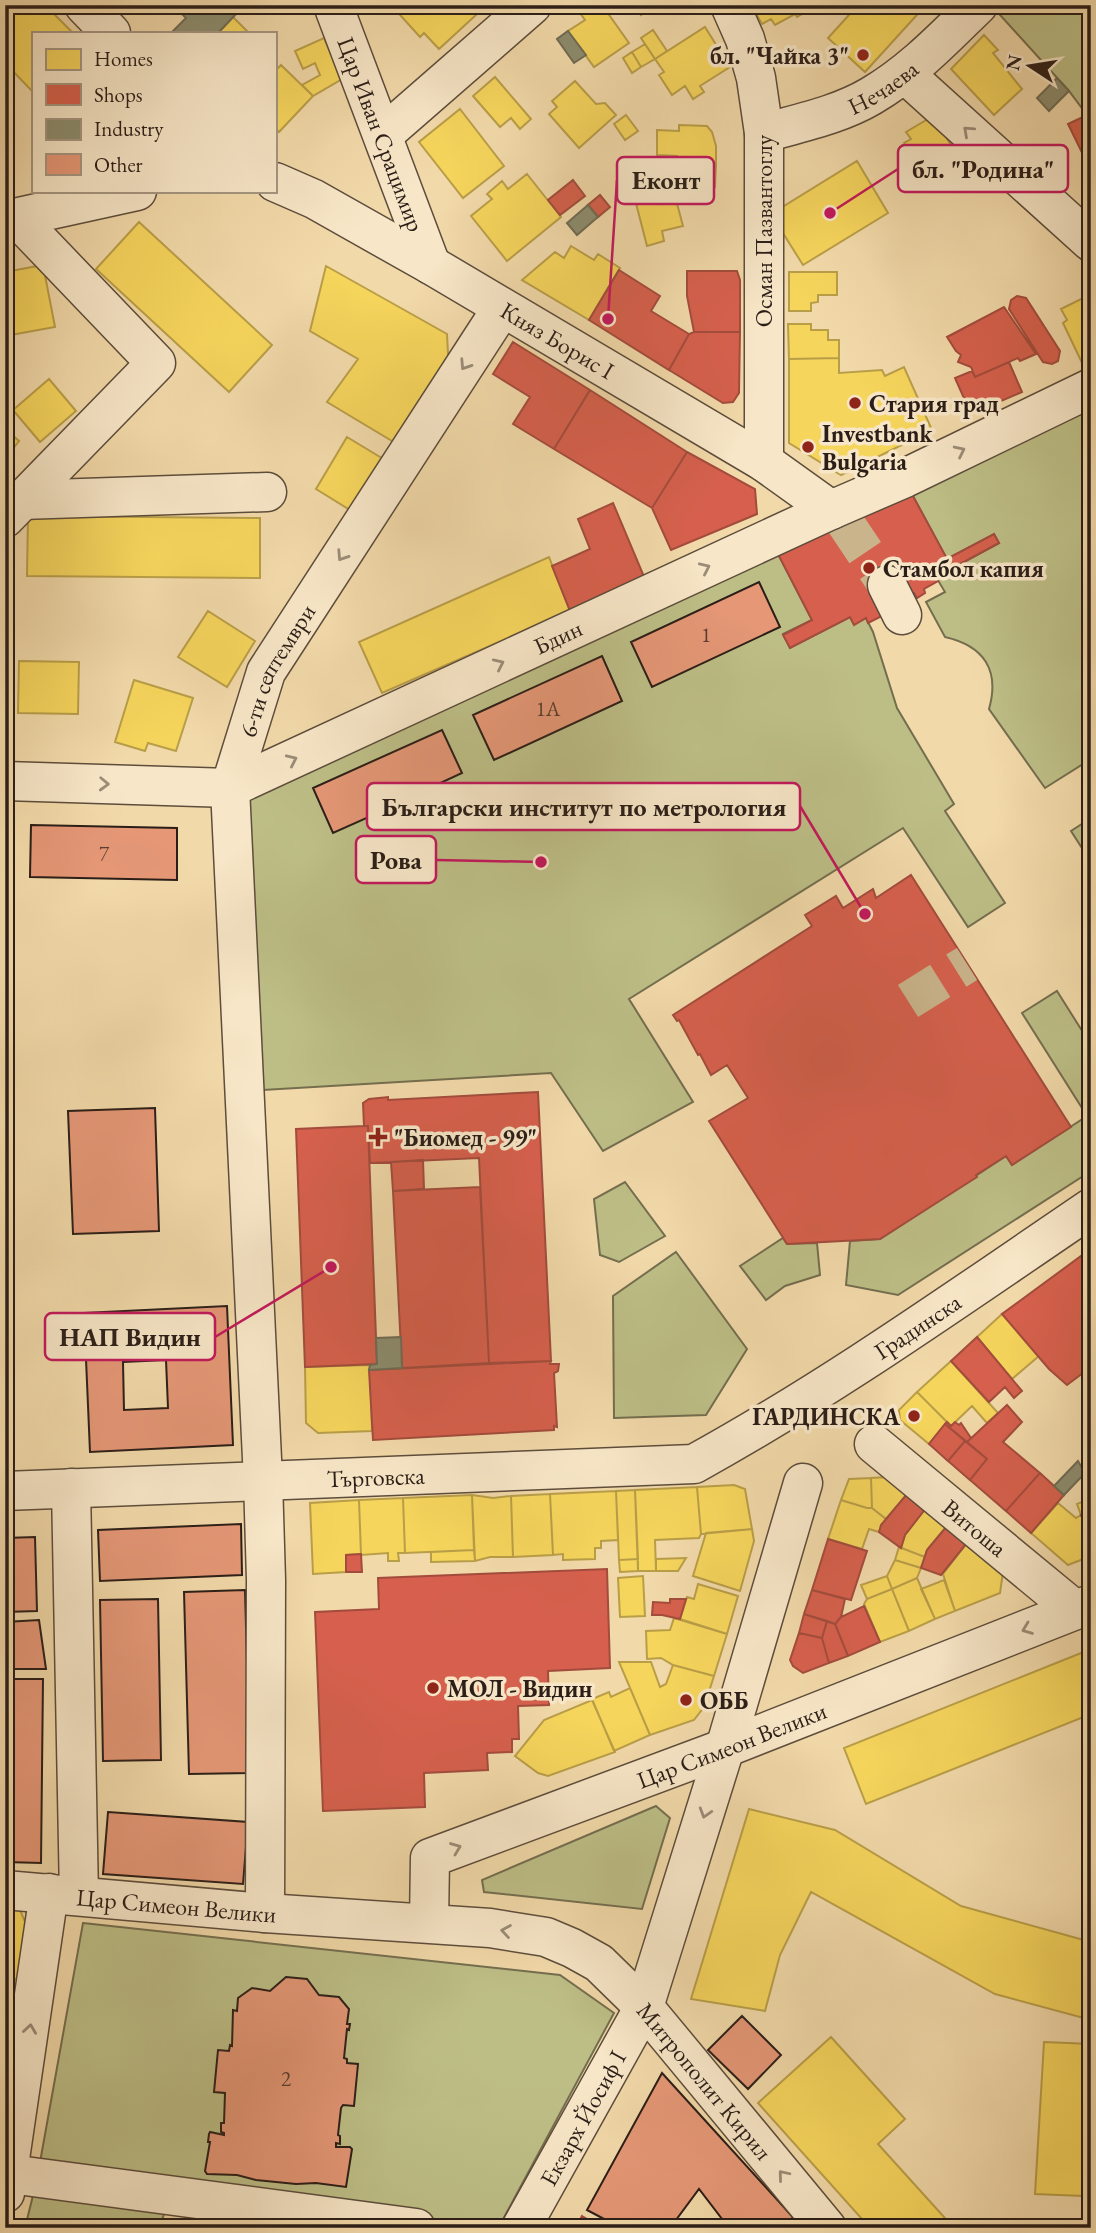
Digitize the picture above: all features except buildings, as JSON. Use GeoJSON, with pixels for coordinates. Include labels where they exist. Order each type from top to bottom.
{"type":"FeatureCollection","features":[{"type":"Feature","properties":{"kind":"street"},"geometry":{"type":"LineString","coordinates":[[84,5],[110,32]]}},
{"type":"Feature","properties":{"kind":"street","name":"Цар Иван Срацимир"},"geometry":{"type":"LineString","coordinates":[[333,5],[431,265]]}},
{"type":"Feature","properties":{"kind":"street"},"geometry":{"type":"LineString","coordinates":[[383,135],[532,5]]}},
{"type":"Feature","properties":{"kind":"street","name":"Осман Пазвантоглу"},"geometry":{"type":"LineString","coordinates":[[730,5],[752,65],[764,133],[764,462]]}},
{"type":"Feature","properties":{"kind":"street","name":"Нечаева"},"geometry":{"type":"LineString","coordinates":[[764,133],[833,112],[869,97],[905,74],[978,5]]}},
{"type":"Feature","properties":{"kind":"street"},"geometry":{"type":"LineString","coordinates":[[905,74],[1091,242]]}},
{"type":"Feature","properties":{"kind":"street","name":"Княз Борис I"},"geometry":{"type":"LineString","coordinates":[[276,182],[314,200],[431,265],[764,462],[837,513]]}},
{"type":"Feature","properties":{"kind":"street"},"geometry":{"type":"LineString","coordinates":[[11,219],[132,192]]}},
{"type":"Feature","properties":{"kind":"street"},"geometry":{"type":"LineString","coordinates":[[11,219],[156,363],[13,509]]}},
{"type":"Feature","properties":{"kind":"street","name":"6-ти септември"},"geometry":{"type":"LineString","coordinates":[[265,1913],[266,1580],[263,1480],[230,788],[266,672],[502,308]]}},
{"type":"Feature","properties":{"kind":"street","name":"Бдин"},"geometry":{"type":"LineString","coordinates":[[15,776],[230,788],[837,513],[1091,388]]}},
{"type":"Feature","properties":{"kind":"street"},"geometry":{"type":"LineString","coordinates":[[13,509],[267,492]]}},
{"type":"Feature","properties":{"kind":"street","name":"Градинска"},"geometry":{"type":"LineString","coordinates":[[741,1438],[905,1333],[1091,1208]]}},
{"type":"Feature","properties":{"kind":"street","name":"Търговска"},"geometry":{"type":"LineString","coordinates":[[5,1491],[694,1464],[741,1438]]}},
{"type":"Feature","properties":{"kind":"street","name":"Витоша"},"geometry":{"type":"LineString","coordinates":[[874,1444],[1083,1607]]}},
{"type":"Feature","properties":{"kind":"street"},"geometry":{"type":"LineString","coordinates":[[725,1748],[803,1483]]}},
{"type":"Feature","properties":{"kind":"street"},"geometry":{"type":"LineString","coordinates":[[71,1488],[74,1615],[64,1894],[7,2184],[416,2228]]}},
{"type":"Feature","properties":{"kind":"street","name":"Цар Симеон Велики"},"geometry":{"type":"LineString","coordinates":[[429,1923],[430,1858],[725,1748],[1083,1607]]}},
{"type":"Feature","properties":{"kind":"street","name":"Екзарх Йосиф I"},"geometry":{"type":"LineString","coordinates":[[521,2228],[644,2007],[725,1748]]}},
{"type":"Feature","properties":{"kind":"street","name":"Цар Симеон Велики"},"geometry":{"type":"LineString","coordinates":[[5,1890],[265,1913],[490,1928],[546,1937],[572,1948]]}},
{"type":"Feature","properties":{"kind":"street","name":"Митрополит Кирил"},"geometry":{"type":"LineString","coordinates":[[572,1948],[599,1963],[644,2007],[827,2228]]}},
{"type":"Feature","properties":{"kind":"green space"},"geometry":{"type":"Polygon","coordinates":[[[991,5],[1091,5],[1091,113],[1087,115],[1069,91],[991,5]]]}},
{"type":"Feature","properties":{"kind":"green space"},"geometry":{"type":"Polygon","coordinates":[[[1091,388],[1091,759],[1045,788],[989,709],[992,683],[986,662],[970,647],[945,637],[926,602],[945,592],[936,577],[999,543],[994,534],[947,559],[907,485],[1091,388]]]}},
{"type":"Feature","properties":{"kind":"green space"},"geometry":{"type":"Polygon","coordinates":[[[778,554],[812,620],[783,634],[790,648],[850,617],[854,624],[866,618],[897,708],[954,804],[945,811],[1005,903],[968,927],[903,828],[629,999],[693,1102],[603,1151],[551,1073],[245,1091],[230,788],[778,554]]]}},
{"type":"Feature","properties":{"kind":"green space"},"geometry":{"type":"Polygon","coordinates":[[[1091,818],[1091,862],[1071,831],[1091,818]]]}},
{"type":"Feature","properties":{"kind":"green space"},"geometry":{"type":"Polygon","coordinates":[[[1057,991],[1091,1045],[1091,1171],[898,1295],[846,1285],[850,1241],[880,1239],[1006,1156],[1012,1165],[1087,1116],[1022,1013],[1057,991]]]}},
{"type":"Feature","properties":{"kind":"green space"},"geometry":{"type":"Polygon","coordinates":[[[625,1182],[665,1236],[619,1262],[600,1255],[594,1199],[625,1182]]]}},
{"type":"Feature","properties":{"kind":"green space"},"geometry":{"type":"Polygon","coordinates":[[[783,1238],[787,1244],[817,1243],[820,1275],[785,1286],[766,1300],[740,1266],[783,1238]]]}},
{"type":"Feature","properties":{"kind":"green space"},"geometry":{"type":"Polygon","coordinates":[[[676,1252],[747,1349],[706,1415],[614,1418],[613,1296],[676,1252]]]}},
{"type":"Feature","properties":{"kind":"green space"},"geometry":{"type":"Polygon","coordinates":[[[656,1806],[670,1818],[642,1909],[484,1892],[482,1880],[656,1806]]]}},
{"type":"Feature","properties":{"kind":"green space"},"geometry":{"type":"Polygon","coordinates":[[[83,1923],[560,1975],[614,2013],[500,2225],[169,2196],[160,2228],[25,2228],[37,2179],[83,1923]]]}},
{"type":"Feature","properties":{"kind":"tunnel"},"geometry":{"type":"LineString","coordinates":[[844,521],[887,585]]}},
{"type":"Feature","properties":{"kind":"tunnel"},"geometry":{"type":"LineString","coordinates":[[908,1001],[967,964]]}},
{"type":"Feature","properties":{"kind":"place","name":"бл. \"Чайка 3\""},"geometry":{"type":"Point","coordinates":[863,55]}},
{"type":"Feature","properties":{"kind":"place","name":"бл. \"Родина\""},"geometry":{"type":"Point","coordinates":[830,213]}},
{"type":"Feature","properties":{"kind":"place","name":"Еконт"},"geometry":{"type":"Point","coordinates":[608,319]}},
{"type":"Feature","properties":{"kind":"place","name":"Стария град"},"geometry":{"type":"Point","coordinates":[855,403]}},
{"type":"Feature","properties":{"kind":"place","name":"Investbank Bulgaria"},"geometry":{"type":"Point","coordinates":[808,447]}},
{"type":"Feature","properties":{"kind":"place","name":"Стамбол капия"},"geometry":{"type":"Point","coordinates":[869,568]}},
{"type":"Feature","properties":{"kind":"place","name":"Рова"},"geometry":{"type":"Point","coordinates":[541,862]}},
{"type":"Feature","properties":{"kind":"place","name":"Български институт по метрология"},"geometry":{"type":"Point","coordinates":[865,914]}},
{"type":"Feature","properties":{"kind":"place","name":"\"Биомед - 99\""},"geometry":{"type":"Point","coordinates":[378,1137]}},
{"type":"Feature","properties":{"kind":"place","name":"НАП Видин"},"geometry":{"type":"Point","coordinates":[331,1267]}},
{"type":"Feature","properties":{"kind":"place","name":"ГАРДИНСКА"},"geometry":{"type":"Point","coordinates":[914,1416]}},
{"type":"Feature","properties":{"kind":"place","name":"МОЛ - Видин"},"geometry":{"type":"Point","coordinates":[433,1688]}},
{"type":"Feature","properties":{"kind":"place","name":"ОББ"},"geometry":{"type":"Point","coordinates":[686,1700]}}]}
